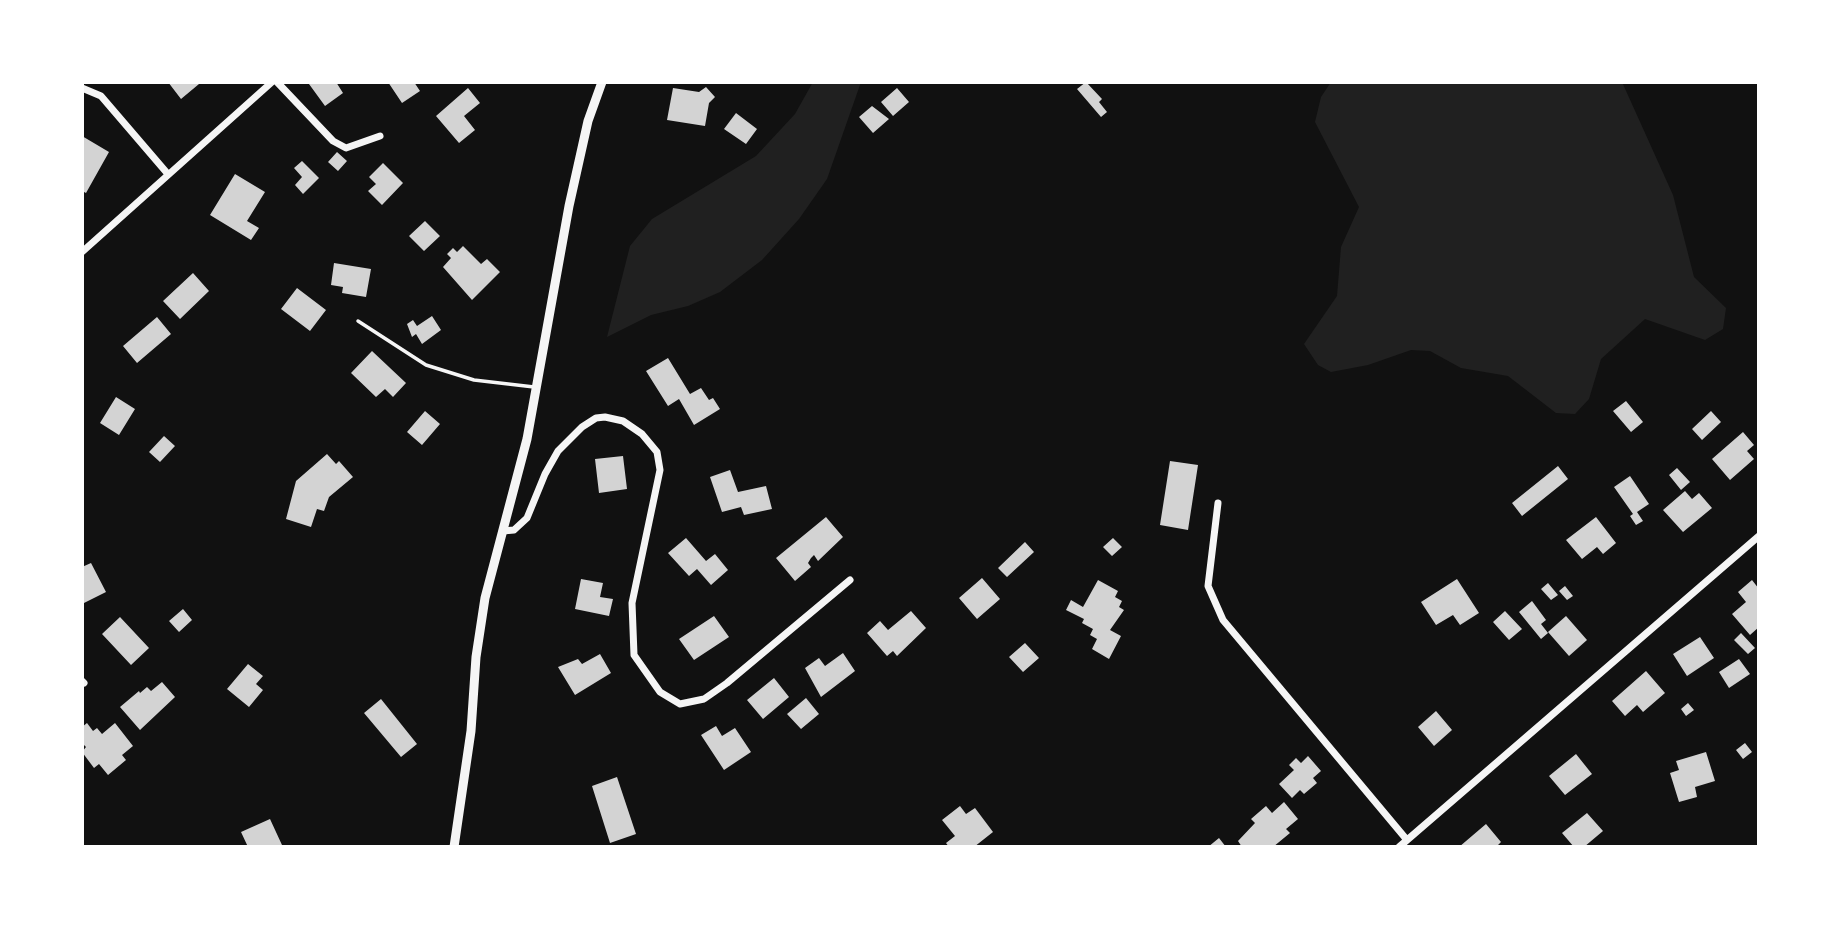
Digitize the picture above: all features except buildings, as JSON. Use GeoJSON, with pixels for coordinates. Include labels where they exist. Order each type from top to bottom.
{"type":"FeatureCollection","features":[{"type":"Feature","properties":{"kind":"street"},"geometry":{"type":"LineString","coordinates":[[82,253],[167,173],[272,82]]}},
{"type":"Feature","properties":{"kind":"street"},"geometry":{"type":"LineString","coordinates":[[277,82],[333,141],[345,148],[380,136]]}},
{"type":"Feature","properties":{"kind":"street"},"geometry":{"type":"LineString","coordinates":[[454,847],[471,730],[476,657],[485,598],[527,439],[569,206],[588,121],[601,82]]}},
{"type":"Feature","properties":{"kind":"street"},"geometry":{"type":"LineString","coordinates":[[82,88],[101,96],[167,173]]}},
{"type":"Feature","properties":{"kind":"street"},"geometry":{"type":"LineString","coordinates":[[503,531],[514,530],[527,518],[545,474],[558,451],[582,427],[596,418],[614,418],[642,435],[657,452],[660,470],[632,603],[634,655],[660,692],[680,704],[704,699],[727,683],[850,580]]}},
{"type":"Feature","properties":{"kind":"street"},"geometry":{"type":"LineString","coordinates":[[1218,503],[1208,586],[1223,620],[1407,840]]}},
{"type":"Feature","properties":{"kind":"street"},"geometry":{"type":"LineString","coordinates":[[1399,847],[1759,536]]}},
{"type":"Feature","properties":{"kind":"lane"},"geometry":{"type":"LineString","coordinates":[[358,321],[426,365],[474,380],[536,387]]}},
{"type":"Feature","properties":{"kind":"shaded area"},"geometry":{"type":"Polygon","coordinates":[[[813,82],[861,82],[827,179],[799,219],[762,260],[720,292],[688,306],[651,315],[607,337],[630,246],[652,219],[756,156],[795,114],[813,82]]]}},
{"type":"Feature","properties":{"kind":"shaded area"},"geometry":{"type":"Polygon","coordinates":[[[1331,82],[1622,82],[1673,195],[1694,277],[1726,308],[1723,329],[1705,340],[1645,319],[1601,359],[1589,399],[1575,414],[1556,413],[1508,376],[1461,368],[1430,351],[1411,350],[1368,365],[1331,372],[1318,365],[1304,344],[1337,296],[1341,247],[1359,207],[1315,122],[1321,97],[1331,82]]]}}]}
